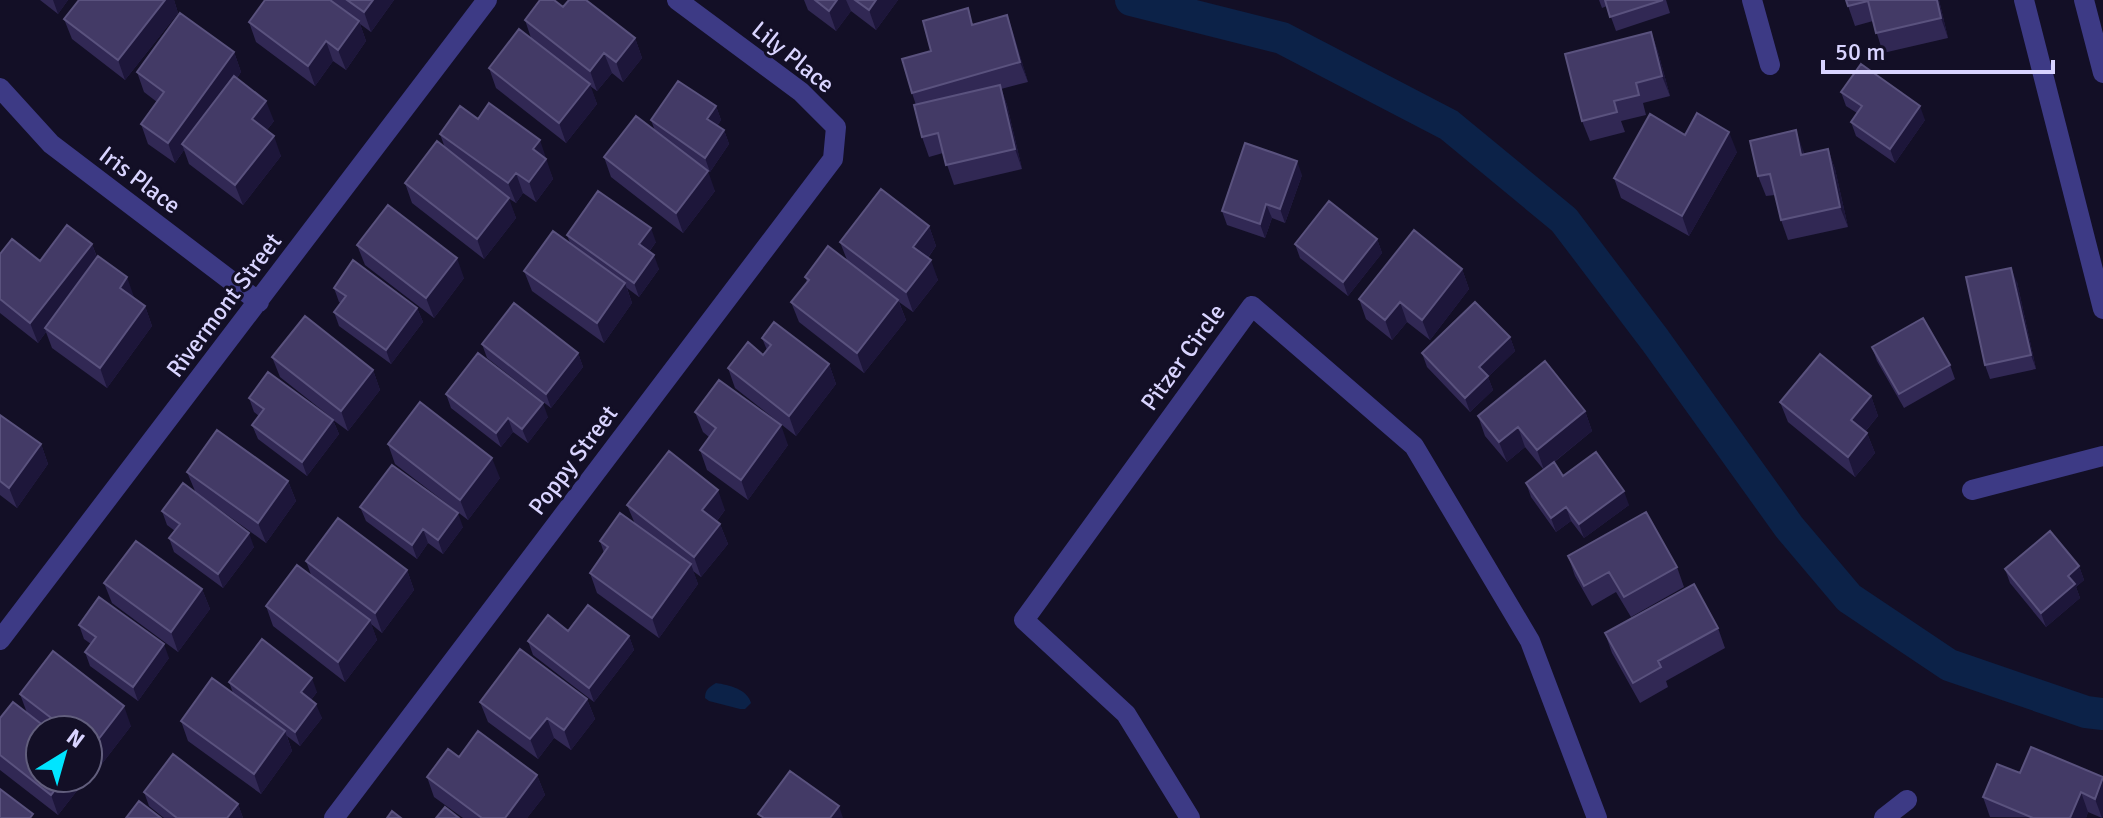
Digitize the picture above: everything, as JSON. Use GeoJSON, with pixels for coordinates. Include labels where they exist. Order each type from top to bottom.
{"type":"FeatureCollection","features":[{"type":"Feature","properties":{"kind":"street","name":"Rivermont Street"},"geometry":{"type":"LineString","coordinates":[[2,633],[259,302],[487,0]]}},
{"type":"Feature","properties":{"kind":"street","name":"Lily Place"},"geometry":{"type":"LineString","coordinates":[[677,0],[801,92],[836,127]]}},
{"type":"Feature","properties":{"kind":"street"},"geometry":{"type":"LineString","coordinates":[[1752,0],[1770,65]]}},
{"type":"Feature","properties":{"kind":"street"},"geometry":{"type":"LineString","coordinates":[[2024,0],[2103,309]]}},
{"type":"Feature","properties":{"kind":"street"},"geometry":{"type":"LineString","coordinates":[[2084,0],[2103,73]]}},
{"type":"Feature","properties":{"kind":"street","name":"Iris Place"},"geometry":{"type":"LineString","coordinates":[[0,88],[51,144],[259,302]]}},
{"type":"Feature","properties":{"kind":"street","name":"Poppy Street"},"geometry":{"type":"LineString","coordinates":[[334,818],[833,159],[836,127]]}},
{"type":"Feature","properties":{"kind":"street","name":"Pitzer Circle"},"geometry":{"type":"LineString","coordinates":[[1190,818],[1126,714],[1024,620],[1252,306],[1414,446],[1530,641],[1597,818]]}},
{"type":"Feature","properties":{"kind":"street"},"geometry":{"type":"LineString","coordinates":[[1972,490],[2103,456]]}},
{"type":"Feature","properties":{"kind":"street"},"geometry":{"type":"LineString","coordinates":[[1884,818],[1907,800]]}},
{"type":"Feature","properties":{"kind":"water"},"geometry":{"type":"Polygon","coordinates":[[[716,683],[742,691],[751,703],[740,709],[709,701],[705,698],[706,693],[716,683]]]}},
{"type":"Feature","properties":{"kind":"building"},"geometry":{"type":"Polygon","coordinates":[[[79,0],[165,0],[118,60],[64,19],[79,0]]]}},
{"type":"Feature","properties":{"kind":"building"},"geometry":{"type":"Polygon","coordinates":[[[265,0],[330,0],[359,21],[338,50],[326,41],[308,66],[249,22],[265,0]]]}},
{"type":"Feature","properties":{"kind":"building"},"geometry":{"type":"Polygon","coordinates":[[[347,0],[373,0],[364,12],[347,0]]]}},
{"type":"Feature","properties":{"kind":"building"},"geometry":{"type":"Polygon","coordinates":[[[540,0],[554,0],[563,7],[569,0],[586,0],[635,38],[616,62],[604,53],[590,71],[525,20],[540,0]]]}},
{"type":"Feature","properties":{"kind":"building"},"geometry":{"type":"Polygon","coordinates":[[[815,0],[837,0],[829,11],[815,0]]]}},
{"type":"Feature","properties":{"kind":"building"},"geometry":{"type":"Polygon","coordinates":[[[855,0],[876,0],[869,10],[855,0]]]}},
{"type":"Feature","properties":{"kind":"building"},"geometry":{"type":"Polygon","coordinates":[[[1605,0],[1663,0],[1610,17],[1605,0]]]}},
{"type":"Feature","properties":{"kind":"building"},"geometry":{"type":"Polygon","coordinates":[[[1846,0],[1937,0],[1941,18],[1876,33],[1868,1],[1848,6],[1846,0]]]}},
{"type":"Feature","properties":{"kind":"building"},"geometry":{"type":"Polygon","coordinates":[[[968,8],[972,25],[1007,15],[1020,62],[912,93],[902,59],[931,51],[923,21],[968,8]]]}},
{"type":"Feature","properties":{"kind":"building"},"geometry":{"type":"Polygon","coordinates":[[[180,13],[234,52],[168,143],[141,124],[164,92],[137,72],[180,13]]]}},
{"type":"Feature","properties":{"kind":"building"},"geometry":{"type":"Polygon","coordinates":[[[519,29],[590,84],[559,123],[489,68],[519,29]]]}},
{"type":"Feature","properties":{"kind":"building"},"geometry":{"type":"Polygon","coordinates":[[[1651,32],[1662,76],[1636,83],[1639,95],[1614,101],[1617,112],[1582,121],[1565,54],[1651,32]]]}},
{"type":"Feature","properties":{"kind":"building"},"geometry":{"type":"Polygon","coordinates":[[[1861,64],[1920,106],[1890,149],[1851,122],[1862,106],[1841,92],[1861,64]]]}},
{"type":"Feature","properties":{"kind":"building"},"geometry":{"type":"Polygon","coordinates":[[[234,76],[266,101],[252,119],[274,136],[235,185],[182,144],[234,76]]]}},
{"type":"Feature","properties":{"kind":"building"},"geometry":{"type":"Polygon","coordinates":[[[678,81],[716,106],[707,119],[724,130],[705,158],[651,120],[678,81]]]}},
{"type":"Feature","properties":{"kind":"building"},"geometry":{"type":"Polygon","coordinates":[[[1000,85],[1015,149],[946,165],[938,133],[922,137],[914,105],[1000,85]]]}},
{"type":"Feature","properties":{"kind":"building"},"geometry":{"type":"Polygon","coordinates":[[[489,103],[540,140],[533,149],[546,159],[529,182],[516,173],[508,183],[440,134],[460,106],[478,119],[489,103]]]}},
{"type":"Feature","properties":{"kind":"building"},"geometry":{"type":"Polygon","coordinates":[[[1697,113],[1729,132],[1682,216],[1614,178],[1650,114],[1685,135],[1697,113]]]}},
{"type":"Feature","properties":{"kind":"building"},"geometry":{"type":"Polygon","coordinates":[[[636,116],[708,171],[676,213],[604,157],[636,116]]]}},
{"type":"Feature","properties":{"kind":"building"},"geometry":{"type":"Polygon","coordinates":[[[1796,130],[1801,155],[1828,149],[1840,207],[1781,220],[1770,174],[1758,176],[1750,141],[1796,130]]]}},
{"type":"Feature","properties":{"kind":"building"},"geometry":{"type":"Polygon","coordinates":[[[437,141],[509,198],[477,239],[405,183],[437,141]]]}},
{"type":"Feature","properties":{"kind":"building"},"geometry":{"type":"Polygon","coordinates":[[[1245,143],[1297,161],[1280,209],[1266,204],[1260,224],[1222,211],[1245,143]]]}},
{"type":"Feature","properties":{"kind":"building"},"geometry":{"type":"Polygon","coordinates":[[[881,189],[929,226],[913,247],[931,260],[906,292],[840,242],[881,189]]]}},
{"type":"Feature","properties":{"kind":"building"},"geometry":{"type":"Polygon","coordinates":[[[598,191],[651,228],[639,244],[654,255],[634,283],[567,235],[598,191]]]}},
{"type":"Feature","properties":{"kind":"building"},"geometry":{"type":"Polygon","coordinates":[[[1329,201],[1377,239],[1343,282],[1295,244],[1329,201]]]}},
{"type":"Feature","properties":{"kind":"building"},"geometry":{"type":"Polygon","coordinates":[[[388,205],[457,258],[426,298],[357,245],[388,205]]]}},
{"type":"Feature","properties":{"kind":"building"},"geometry":{"type":"Polygon","coordinates":[[[67,225],[92,244],[30,323],[0,299],[0,254],[12,239],[40,261],[67,225]]]}},
{"type":"Feature","properties":{"kind":"building"},"geometry":{"type":"Polygon","coordinates":[[[1414,230],[1462,269],[1422,320],[1400,302],[1385,320],[1359,299],[1414,230]]]}},
{"type":"Feature","properties":{"kind":"building"},"geometry":{"type":"Polygon","coordinates":[[[553,231],[625,283],[597,323],[524,271],[553,231]]]}},
{"type":"Feature","properties":{"kind":"building"},"geometry":{"type":"Polygon","coordinates":[[[828,246],[898,300],[857,353],[791,302],[809,280],[805,277],[828,246]]]}},
{"type":"Feature","properties":{"kind":"building"},"geometry":{"type":"Polygon","coordinates":[[[98,256],[127,277],[120,288],[145,306],[100,368],[45,328],[98,256]]]}},
{"type":"Feature","properties":{"kind":"building"},"geometry":{"type":"Polygon","coordinates":[[[353,260],[417,308],[386,350],[334,312],[346,296],[334,288],[353,260]]]}},
{"type":"Feature","properties":{"kind":"building"},"geometry":{"type":"Polygon","coordinates":[[[2011,268],[2031,355],[1985,365],[1966,277],[2011,268]]]}},
{"type":"Feature","properties":{"kind":"building"},"geometry":{"type":"Polygon","coordinates":[[[1475,302],[1510,337],[1479,367],[1488,376],[1465,398],[1422,353],[1475,302]]]}},
{"type":"Feature","properties":{"kind":"building"},"geometry":{"type":"Polygon","coordinates":[[[514,303],[578,353],[546,394],[482,344],[514,303]]]}},
{"type":"Feature","properties":{"kind":"building"},"geometry":{"type":"Polygon","coordinates":[[[305,316],[373,370],[341,411],[272,357],[305,316]]]}},
{"type":"Feature","properties":{"kind":"building"},"geometry":{"type":"Polygon","coordinates":[[[1923,318],[1950,365],[1899,394],[1872,347],[1923,318]]]}},
{"type":"Feature","properties":{"kind":"building"},"geometry":{"type":"Polygon","coordinates":[[[774,322],[829,364],[789,416],[728,368],[748,342],[763,355],[771,345],[762,338],[774,322]]]}},
{"type":"Feature","properties":{"kind":"building"},"geometry":{"type":"Polygon","coordinates":[[[478,353],[543,403],[522,429],[508,418],[496,433],[446,394],[478,353]]]}},
{"type":"Feature","properties":{"kind":"building"},"geometry":{"type":"Polygon","coordinates":[[[1820,354],[1871,396],[1851,420],[1867,433],[1848,457],[1780,402],[1820,354]]]}},
{"type":"Feature","properties":{"kind":"building"},"geometry":{"type":"Polygon","coordinates":[[[1545,361],[1585,411],[1537,450],[1518,427],[1499,442],[1478,416],[1545,361]]]}},
{"type":"Feature","properties":{"kind":"building"},"geometry":{"type":"Polygon","coordinates":[[[268,372],[333,420],[302,462],[252,425],[264,409],[249,398],[268,372]]]}},
{"type":"Feature","properties":{"kind":"building"},"geometry":{"type":"Polygon","coordinates":[[[719,380],[781,425],[741,480],[700,450],[716,428],[695,412],[719,380]]]}},
{"type":"Feature","properties":{"kind":"building"},"geometry":{"type":"Polygon","coordinates":[[[420,402],[492,458],[460,500],[388,444],[420,402]]]}},
{"type":"Feature","properties":{"kind":"building"},"geometry":{"type":"Polygon","coordinates":[[[0,415],[41,444],[9,488],[0,481],[0,415]]]}},
{"type":"Feature","properties":{"kind":"building"},"geometry":{"type":"Polygon","coordinates":[[[217,430],[288,481],[258,523],[187,472],[217,430]]]}},
{"type":"Feature","properties":{"kind":"building"},"geometry":{"type":"Polygon","coordinates":[[[669,451],[718,490],[702,510],[720,524],[694,557],[627,505],[669,451]]]}},
{"type":"Feature","properties":{"kind":"building"},"geometry":{"type":"Polygon","coordinates":[[[1596,452],[1624,491],[1579,524],[1566,507],[1551,518],[1526,483],[1554,462],[1563,476],[1596,452]]]}},
{"type":"Feature","properties":{"kind":"building"},"geometry":{"type":"Polygon","coordinates":[[[392,465],[458,513],[438,540],[423,529],[412,545],[360,507],[392,465]]]}},
{"type":"Feature","properties":{"kind":"building"},"geometry":{"type":"Polygon","coordinates":[[[183,483],[249,533],[218,574],[169,538],[180,524],[162,511],[183,483]]]}},
{"type":"Feature","properties":{"kind":"building"},"geometry":{"type":"Polygon","coordinates":[[[1646,512],[1677,567],[1624,597],[1609,572],[1584,586],[1568,556],[1646,512]]]}},
{"type":"Feature","properties":{"kind":"building"},"geometry":{"type":"Polygon","coordinates":[[[620,513],[691,564],[652,618],[590,573],[608,547],[600,541],[620,513]]]}},
{"type":"Feature","properties":{"kind":"building"},"geometry":{"type":"Polygon","coordinates":[[[338,518],[407,570],[375,613],[306,561],[338,518]]]}},
{"type":"Feature","properties":{"kind":"building"},"geometry":{"type":"Polygon","coordinates":[[[2050,531],[2079,566],[2068,576],[2075,584],[2041,613],[2005,569],[2050,531]]]}},
{"type":"Feature","properties":{"kind":"building"},"geometry":{"type":"Polygon","coordinates":[[[136,541],[202,589],[171,632],[104,583],[136,541]]]}},
{"type":"Feature","properties":{"kind":"building"},"geometry":{"type":"Polygon","coordinates":[[[297,565],[370,620],[338,662],[266,606],[297,565]]]}},
{"type":"Feature","properties":{"kind":"building"},"geometry":{"type":"Polygon","coordinates":[[[1694,584],[1718,628],[1658,661],[1661,667],[1633,683],[1605,633],[1694,584]]]}},
{"type":"Feature","properties":{"kind":"building"},"geometry":{"type":"Polygon","coordinates":[[[99,597],[164,644],[133,687],[85,652],[96,637],[79,625],[99,597]]]}},
{"type":"Feature","properties":{"kind":"building"},"geometry":{"type":"Polygon","coordinates":[[[588,605],[629,636],[589,688],[528,641],[548,615],[568,631],[588,605]]]}},
{"type":"Feature","properties":{"kind":"building"},"geometry":{"type":"Polygon","coordinates":[[[262,639],[312,678],[301,692],[316,704],[295,732],[229,682],[262,639]]]}},
{"type":"Feature","properties":{"kind":"building"},"geometry":{"type":"Polygon","coordinates":[[[520,649],[587,699],[564,730],[547,718],[530,739],[480,702],[520,649]]]}},
{"type":"Feature","properties":{"kind":"building"},"geometry":{"type":"Polygon","coordinates":[[[53,651],[124,706],[104,732],[104,714],[46,714],[20,694],[53,651]]]}},
{"type":"Feature","properties":{"kind":"building"},"geometry":{"type":"Polygon","coordinates":[[[212,678],[285,731],[254,774],[181,721],[212,678]]]}},
{"type":"Feature","properties":{"kind":"building"},"geometry":{"type":"Polygon","coordinates":[[[13,702],[28,714],[24,714],[24,774],[0,755],[0,718],[13,702]]]}},
{"type":"Feature","properties":{"kind":"building"},"geometry":{"type":"Polygon","coordinates":[[[478,731],[537,775],[505,818],[482,818],[427,777],[448,749],[459,757],[478,731]]]}},
{"type":"Feature","properties":{"kind":"building"},"geometry":{"type":"Polygon","coordinates":[[[2031,747],[2103,777],[2095,799],[2081,792],[2070,818],[2033,818],[1983,797],[1997,764],[2020,773],[2031,747]]]}},
{"type":"Feature","properties":{"kind":"building"},"geometry":{"type":"Polygon","coordinates":[[[173,754],[238,804],[227,818],[177,818],[144,792],[173,754]]]}},
{"type":"Feature","properties":{"kind":"building"},"geometry":{"type":"Polygon","coordinates":[[[790,771],[839,806],[830,818],[764,818],[758,814],[790,771]]]}},
{"type":"Feature","properties":{"kind":"building"},"geometry":{"type":"Polygon","coordinates":[[[0,789],[33,814],[30,818],[0,818],[0,789]]]}},
{"type":"Feature","properties":{"kind":"building"},"geometry":{"type":"Polygon","coordinates":[[[139,801],[161,818],[126,818],[139,801]]]}},
{"type":"Feature","properties":{"kind":"building"},"geometry":{"type":"Polygon","coordinates":[[[445,807],[459,818],[436,818],[445,807]]]}},
{"type":"Feature","properties":{"kind":"building"},"geometry":{"type":"Polygon","coordinates":[[[392,811],[401,818],[387,818],[392,811]]]}},
{"type":"Feature","properties":{"kind":"waterway"},"geometry":{"type":"LineString","coordinates":[[1131,0],[1282,38],[1449,125],[1564,220],[1655,340],[1789,527],[1849,598],[1949,665],[2086,712],[2103,714]]}}]}
